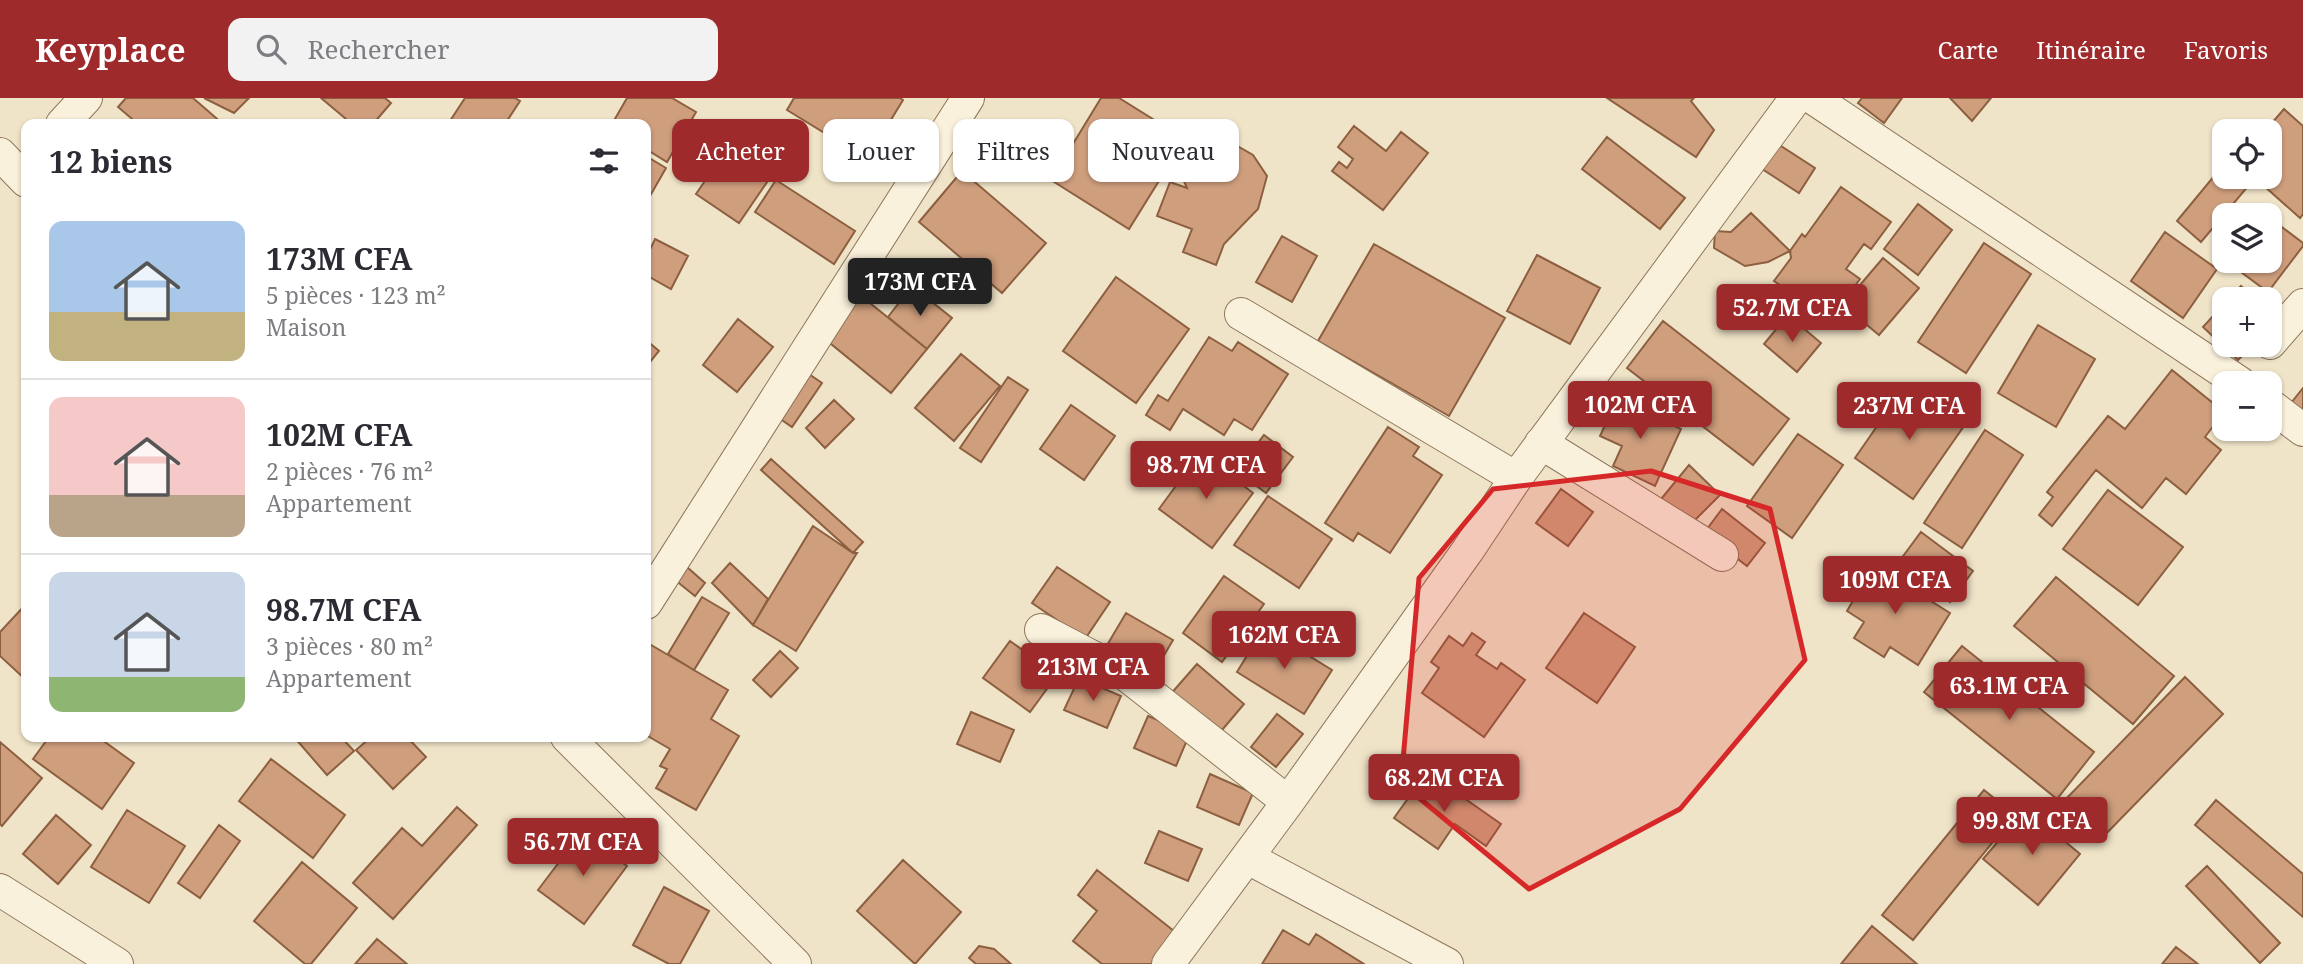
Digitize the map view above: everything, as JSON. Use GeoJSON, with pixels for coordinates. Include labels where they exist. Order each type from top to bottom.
{"type":"FeatureCollection","features":[{"type":"Feature","properties":{"kind":"street"},"geometry":{"type":"LineString","coordinates":[[67,119],[86,98]]}},
{"type":"Feature","properties":{"kind":"street"},"geometry":{"type":"LineString","coordinates":[[651,595],[968,98]]}},
{"type":"Feature","properties":{"kind":"street"},"geometry":{"type":"LineString","coordinates":[[1168,964],[1248,858],[1541,443],[1796,98]]}},
{"type":"Feature","properties":{"kind":"street"},"geometry":{"type":"LineString","coordinates":[[1813,98],[2222,371]]}},
{"type":"Feature","properties":{"kind":"street"},"geometry":{"type":"LineString","coordinates":[[2282,329],[2303,305]]}},
{"type":"Feature","properties":{"kind":"street"},"geometry":{"type":"LineString","coordinates":[[1241,314],[1516,478]]}},
{"type":"Feature","properties":{"kind":"street"},"geometry":{"type":"LineString","coordinates":[[2247,371],[2258,357]]}},
{"type":"Feature","properties":{"kind":"street"},"geometry":{"type":"LineString","coordinates":[[2282,414],[2303,430]]}},
{"type":"Feature","properties":{"kind":"street"},"geometry":{"type":"LineString","coordinates":[[1541,443],[1722,555]]}},
{"type":"Feature","properties":{"kind":"street"},"geometry":{"type":"LineString","coordinates":[[1041,630],[1125,674],[1288,802]]}},
{"type":"Feature","properties":{"kind":"street"},"geometry":{"type":"LineString","coordinates":[[572,742],[787,961]]}},
{"type":"Feature","properties":{"kind":"street"},"geometry":{"type":"LineString","coordinates":[[1248,858],[1447,964]]}},
{"type":"Feature","properties":{"kind":"street"},"geometry":{"type":"LineString","coordinates":[[0,890],[117,964]]}},
{"type":"Feature","properties":{"kind":"highlighted area"},"geometry":{"type":"Polygon","coordinates":[[[1651,471],[1770,509],[1805,660],[1680,809],[1529,889],[1401,783],[1419,578],[1493,489],[1651,471]]]}},
{"type":"Feature","properties":{"kind":"building"},"geometry":{"type":"Polygon","coordinates":[[[126,98],[193,98],[217,119],[132,119],[118,107],[126,98]]]}},
{"type":"Feature","properties":{"kind":"building"},"geometry":{"type":"Polygon","coordinates":[[[204,98],[249,98],[234,113],[204,98]]]}},
{"type":"Feature","properties":{"kind":"building"},"geometry":{"type":"Polygon","coordinates":[[[321,98],[385,98],[391,103],[377,119],[346,119],[321,98]]]}},
{"type":"Feature","properties":{"kind":"building"},"geometry":{"type":"Polygon","coordinates":[[[465,98],[515,98],[520,101],[508,119],[451,119],[465,98]]]}},
{"type":"Feature","properties":{"kind":"building"},"geometry":{"type":"Polygon","coordinates":[[[627,98],[672,98],[696,112],[692,119],[672,119],[672,153],[667,162],[651,152],[651,119],[615,119],[627,98]]]}},
{"type":"Feature","properties":{"kind":"building"},"geometry":{"type":"Polygon","coordinates":[[[794,98],[903,100],[891,119],[823,119],[823,132],[809,123],[809,119],[802,119],[787,110],[794,98]]]}},
{"type":"Feature","properties":{"kind":"building"},"geometry":{"type":"Polygon","coordinates":[[[1101,98],[1119,98],[1153,119],[1088,119],[1101,98]]]}},
{"type":"Feature","properties":{"kind":"building"},"geometry":{"type":"Polygon","coordinates":[[[1607,98],[1694,98],[1691,101],[1714,130],[1696,157],[1607,98]]]}},
{"type":"Feature","properties":{"kind":"building"},"geometry":{"type":"Polygon","coordinates":[[[1862,98],[1902,98],[1884,123],[1858,103],[1862,98]]]}},
{"type":"Feature","properties":{"kind":"building"},"geometry":{"type":"Polygon","coordinates":[[[1950,98],[1991,98],[1972,121],[1950,98]]]}},
{"type":"Feature","properties":{"kind":"building"},"geometry":{"type":"Polygon","coordinates":[[[2284,109],[2303,126],[2303,214],[2300,218],[2267,189],[2282,189],[2282,119],[2275,119],[2284,109]]]}},
{"type":"Feature","properties":{"kind":"building"},"geometry":{"type":"Polygon","coordinates":[[[1088,119],[1088,182],[1158,182],[1129,229],[1054,182],[1074,182],[1074,142],[1088,119]]]}},
{"type":"Feature","properties":{"kind":"building"},"geometry":{"type":"Polygon","coordinates":[[[1354,126],[1386,151],[1401,132],[1428,153],[1383,210],[1332,171],[1339,162],[1347,168],[1353,159],[1338,147],[1354,126]]]}},
{"type":"Feature","properties":{"kind":"building"},"geometry":{"type":"Polygon","coordinates":[[[1607,137],[1685,198],[1660,229],[1582,169],[1607,137]]]}},
{"type":"Feature","properties":{"kind":"building"},"geometry":{"type":"Polygon","coordinates":[[[1778,144],[1815,168],[1799,193],[1762,169],[1778,144]]]}},
{"type":"Feature","properties":{"kind":"building"},"geometry":{"type":"Polygon","coordinates":[[[1239,147],[1253,155],[1267,176],[1258,209],[1224,244],[1216,265],[1183,252],[1192,229],[1157,216],[1170,182],[1187,188],[1184,182],[1239,182],[1239,147]]]}},
{"type":"Feature","properties":{"kind":"building"},"geometry":{"type":"Polygon","coordinates":[[[651,159],[666,168],[651,194],[651,159]]]}},
{"type":"Feature","properties":{"kind":"building"},"geometry":{"type":"Polygon","coordinates":[[[2212,179],[2212,189],[2246,189],[2234,203],[2212,203],[2212,229],[2201,242],[2177,221],[2212,179]]]}},
{"type":"Feature","properties":{"kind":"building"},"geometry":{"type":"Polygon","coordinates":[[[704,182],[767,182],[739,223],[696,194],[704,182]]]}},
{"type":"Feature","properties":{"kind":"building"},"geometry":{"type":"Polygon","coordinates":[[[775,182],[779,182],[855,231],[834,264],[755,212],[775,182]]]}},
{"type":"Feature","properties":{"kind":"building"},"geometry":{"type":"Polygon","coordinates":[[[953,182],[975,182],[1046,243],[1002,293],[919,222],[953,182]]]}},
{"type":"Feature","properties":{"kind":"building"},"geometry":{"type":"Polygon","coordinates":[[[1841,187],[1891,222],[1871,249],[1864,244],[1846,269],[1860,279],[1846,298],[1834,290],[1819,312],[1774,281],[1791,258],[1790,251],[1802,234],[1805,237],[1841,187]]]}},
{"type":"Feature","properties":{"kind":"building"},"geometry":{"type":"Polygon","coordinates":[[[1918,204],[1952,230],[1918,275],[1884,249],[1918,204]]]}},
{"type":"Feature","properties":{"kind":"building"},"geometry":{"type":"Polygon","coordinates":[[[1751,213],[1790,251],[1768,262],[1745,266],[1714,248],[1715,231],[1731,232],[1751,213]]]}},
{"type":"Feature","properties":{"kind":"building"},"geometry":{"type":"Polygon","coordinates":[[[2282,227],[2303,243],[2303,246],[2272,287],[2261,287],[2242,273],[2282,273],[2282,227]]]}},
{"type":"Feature","properties":{"kind":"building"},"geometry":{"type":"Polygon","coordinates":[[[2165,232],[2212,265],[2212,273],[2214,273],[2183,318],[2131,281],[2165,232]]]}},
{"type":"Feature","properties":{"kind":"building"},"geometry":{"type":"Polygon","coordinates":[[[1282,236],[1317,256],[1292,302],[1256,282],[1282,236]]]}},
{"type":"Feature","properties":{"kind":"building"},"geometry":{"type":"Polygon","coordinates":[[[655,239],[688,256],[671,289],[651,278],[651,247],[655,239]]]}},
{"type":"Feature","properties":{"kind":"building"},"geometry":{"type":"Polygon","coordinates":[[[1984,243],[2031,274],[1966,373],[1918,342],[1984,243]]]}},
{"type":"Feature","properties":{"kind":"building"},"geometry":{"type":"Polygon","coordinates":[[[1374,244],[1505,318],[1449,416],[1318,341],[1374,244]]]}},
{"type":"Feature","properties":{"kind":"building"},"geometry":{"type":"Polygon","coordinates":[[[1537,255],[1600,288],[1570,344],[1507,311],[1537,255]]]}},
{"type":"Feature","properties":{"kind":"building"},"geometry":{"type":"Polygon","coordinates":[[[1883,258],[1919,288],[1879,335],[1843,305],[1883,258]]]}},
{"type":"Feature","properties":{"kind":"building"},"geometry":{"type":"Polygon","coordinates":[[[1116,277],[1189,329],[1136,403],[1063,351],[1116,277]]]}},
{"type":"Feature","properties":{"kind":"building"},"geometry":{"type":"Polygon","coordinates":[[[912,286],[952,318],[927,349],[888,317],[912,286]]]}},
{"type":"Feature","properties":{"kind":"building"},"geometry":{"type":"Polygon","coordinates":[[[860,295],[927,349],[891,393],[825,339],[860,295]]]}},
{"type":"Feature","properties":{"kind":"building"},"geometry":{"type":"Polygon","coordinates":[[[1788,315],[1821,343],[1797,372],[1764,344],[1788,315]]]}},
{"type":"Feature","properties":{"kind":"building"},"geometry":{"type":"Polygon","coordinates":[[[2212,317],[2212,335],[2203,327],[2212,317]]]}},
{"type":"Feature","properties":{"kind":"building"},"geometry":{"type":"Polygon","coordinates":[[[738,319],[773,347],[737,392],[703,365],[738,319]]]}},
{"type":"Feature","properties":{"kind":"building"},"geometry":{"type":"Polygon","coordinates":[[[1663,321],[1789,419],[1753,465],[1627,368],[1663,321]]]}},
{"type":"Feature","properties":{"kind":"building"},"geometry":{"type":"Polygon","coordinates":[[[2038,325],[2095,359],[2056,427],[1998,393],[2038,325]]]}},
{"type":"Feature","properties":{"kind":"building"},"geometry":{"type":"Polygon","coordinates":[[[1209,337],[1232,351],[1238,342],[1288,374],[1252,430],[1234,419],[1224,435],[1183,409],[1170,430],[1146,415],[1158,395],[1168,401],[1209,337]]]}},
{"type":"Feature","properties":{"kind":"building"},"geometry":{"type":"Polygon","coordinates":[[[651,344],[659,351],[651,361],[651,344]]]}},
{"type":"Feature","properties":{"kind":"building"},"geometry":{"type":"Polygon","coordinates":[[[961,354],[1000,386],[954,441],[915,408],[961,354]]]}},
{"type":"Feature","properties":{"kind":"building"},"geometry":{"type":"Polygon","coordinates":[[[2172,370],[2212,402],[2212,428],[2205,437],[2221,450],[2186,494],[2166,478],[2142,508],[2096,470],[2052,526],[2039,515],[2053,497],[2047,492],[2108,416],[2125,429],[2172,370]]]}},
{"type":"Feature","properties":{"kind":"building"},"geometry":{"type":"Polygon","coordinates":[[[806,372],[822,383],[792,427],[776,416],[806,372]]]}},
{"type":"Feature","properties":{"kind":"building"},"geometry":{"type":"Polygon","coordinates":[[[1008,377],[1028,390],[981,462],[960,448],[1008,377]]]}},
{"type":"Feature","properties":{"kind":"building"},"geometry":{"type":"Polygon","coordinates":[[[1905,386],[1964,426],[1913,499],[1855,458],[1905,386]]]}},
{"type":"Feature","properties":{"kind":"building"},"geometry":{"type":"Polygon","coordinates":[[[2303,388],[2303,413],[2291,403],[2303,388]]]}},
{"type":"Feature","properties":{"kind":"building"},"geometry":{"type":"Polygon","coordinates":[[[1617,399],[1681,429],[1655,486],[1613,466],[1622,446],[1600,436],[1617,399]]]}},
{"type":"Feature","properties":{"kind":"building"},"geometry":{"type":"Polygon","coordinates":[[[834,400],[854,419],[825,448],[806,428],[834,400]]]}},
{"type":"Feature","properties":{"kind":"building"},"geometry":{"type":"Polygon","coordinates":[[[1071,405],[1115,436],[1084,480],[1040,449],[1071,405]]]}},
{"type":"Feature","properties":{"kind":"building"},"geometry":{"type":"Polygon","coordinates":[[[1388,427],[1419,447],[1413,456],[1442,475],[1390,553],[1358,533],[1353,541],[1325,523],[1388,427]]]}},
{"type":"Feature","properties":{"kind":"building"},"geometry":{"type":"Polygon","coordinates":[[[1985,430],[2023,455],[1962,548],[1924,523],[1985,430]]]}},
{"type":"Feature","properties":{"kind":"building"},"geometry":{"type":"Polygon","coordinates":[[[1798,434],[1843,465],[1792,538],[1747,506],[1798,434]]]}},
{"type":"Feature","properties":{"kind":"building"},"geometry":{"type":"Polygon","coordinates":[[[1264,435],[1293,457],[1266,493],[1237,471],[1264,435]]]}},
{"type":"Feature","properties":{"kind":"building"},"geometry":{"type":"Polygon","coordinates":[[[1200,453],[1253,493],[1212,548],[1159,509],[1200,453]]]}},
{"type":"Feature","properties":{"kind":"building"},"geometry":{"type":"Polygon","coordinates":[[[771,459],[863,542],[853,553],[761,470],[771,459]]]}},
{"type":"Feature","properties":{"kind":"building"},"geometry":{"type":"Polygon","coordinates":[[[1689,465],[1720,495],[1692,523],[1657,504],[1689,465]]]}},
{"type":"Feature","properties":{"kind":"building"},"geometry":{"type":"Polygon","coordinates":[[[1561,489],[1593,512],[1568,546],[1536,523],[1561,489]]]}},
{"type":"Feature","properties":{"kind":"building"},"geometry":{"type":"Polygon","coordinates":[[[2108,490],[2183,547],[2138,605],[2063,549],[2108,490]]]}},
{"type":"Feature","properties":{"kind":"building"},"geometry":{"type":"Polygon","coordinates":[[[1268,496],[1332,539],[1299,588],[1234,545],[1268,496]]]}},
{"type":"Feature","properties":{"kind":"building"},"geometry":{"type":"Polygon","coordinates":[[[1722,509],[1765,543],[1747,566],[1704,533],[1722,509]]]}},
{"type":"Feature","properties":{"kind":"building"},"geometry":{"type":"Polygon","coordinates":[[[813,526],[857,553],[796,651],[753,625],[813,526]]]}},
{"type":"Feature","properties":{"kind":"building"},"geometry":{"type":"Polygon","coordinates":[[[1921,532],[1973,571],[1950,602],[1898,563],[1921,532]]]}},
{"type":"Feature","properties":{"kind":"building"},"geometry":{"type":"Polygon","coordinates":[[[730,563],[768,599],[753,625],[712,583],[730,563]]]}},
{"type":"Feature","properties":{"kind":"building"},"geometry":{"type":"Polygon","coordinates":[[[1870,563],[1950,613],[1918,665],[1890,647],[1884,657],[1854,638],[1864,622],[1847,611],[1857,594],[1853,589],[1870,563]]]}},
{"type":"Feature","properties":{"kind":"building"},"geometry":{"type":"Polygon","coordinates":[[[687,567],[705,583],[695,596],[675,580],[687,567]]]}},
{"type":"Feature","properties":{"kind":"building"},"geometry":{"type":"Polygon","coordinates":[[[1057,567],[1110,602],[1085,639],[1032,603],[1057,567]]]}},
{"type":"Feature","properties":{"kind":"building"},"geometry":{"type":"Polygon","coordinates":[[[1224,576],[1264,604],[1222,662],[1183,633],[1224,576]]]}},
{"type":"Feature","properties":{"kind":"building"},"geometry":{"type":"Polygon","coordinates":[[[2056,577],[2174,676],[2133,724],[2014,626],[2056,577]]]}},
{"type":"Feature","properties":{"kind":"building"},"geometry":{"type":"Polygon","coordinates":[[[702,597],[729,613],[694,670],[668,654],[702,597]]]}},
{"type":"Feature","properties":{"kind":"building"},"geometry":{"type":"Polygon","coordinates":[[[21,609],[21,675],[0,656],[0,632],[21,609]]]}},
{"type":"Feature","properties":{"kind":"building"},"geometry":{"type":"Polygon","coordinates":[[[1126,613],[1173,640],[1153,674],[1106,647],[1126,613]]]}},
{"type":"Feature","properties":{"kind":"building"},"geometry":{"type":"Polygon","coordinates":[[[1584,613],[1635,647],[1597,703],[1546,668],[1584,613]]]}},
{"type":"Feature","properties":{"kind":"building"},"geometry":{"type":"Polygon","coordinates":[[[1264,628],[1332,670],[1304,714],[1237,672],[1264,628]]]}},
{"type":"Feature","properties":{"kind":"building"},"geometry":{"type":"Polygon","coordinates":[[[1472,633],[1485,642],[1476,655],[1497,669],[1501,663],[1525,680],[1484,737],[1422,693],[1439,668],[1431,662],[1449,636],[1463,646],[1472,633]]]}},
{"type":"Feature","properties":{"kind":"building"},"geometry":{"type":"Polygon","coordinates":[[[1010,641],[1057,675],[1030,712],[983,678],[1010,641]]]}},
{"type":"Feature","properties":{"kind":"building"},"geometry":{"type":"Polygon","coordinates":[[[651,645],[728,690],[711,719],[739,736],[696,810],[656,788],[667,769],[660,766],[670,749],[651,738],[651,645]]]}},
{"type":"Feature","properties":{"kind":"building"},"geometry":{"type":"Polygon","coordinates":[[[1962,646],[2094,752],[2057,799],[1924,692],[1962,646]]]}},
{"type":"Feature","properties":{"kind":"building"},"geometry":{"type":"Polygon","coordinates":[[[780,651],[798,668],[771,697],[753,680],[780,651]]]}},
{"type":"Feature","properties":{"kind":"building"},"geometry":{"type":"Polygon","coordinates":[[[1197,664],[1244,704],[1217,736],[1169,696],[1197,664]]]}},
{"type":"Feature","properties":{"kind":"building"},"geometry":{"type":"Polygon","coordinates":[[[2185,677],[2223,714],[2098,842],[2060,805],[2185,677]]]}},
{"type":"Feature","properties":{"kind":"building"},"geometry":{"type":"Polygon","coordinates":[[[1079,678],[1121,696],[1107,728],[1064,710],[1079,678]]]}},
{"type":"Feature","properties":{"kind":"building"},"geometry":{"type":"Polygon","coordinates":[[[971,712],[1014,730],[1000,762],[957,744],[971,712]]]}},
{"type":"Feature","properties":{"kind":"building"},"geometry":{"type":"Polygon","coordinates":[[[1277,714],[1303,734],[1276,767],[1251,747],[1277,714]]]}},
{"type":"Feature","properties":{"kind":"building"},"geometry":{"type":"Polygon","coordinates":[[[1148,716],[1190,733],[1176,766],[1134,748],[1148,716]]]}},
{"type":"Feature","properties":{"kind":"building"},"geometry":{"type":"Polygon","coordinates":[[[0,742],[42,778],[2,826],[0,824],[0,742]]]}},
{"type":"Feature","properties":{"kind":"building"},"geometry":{"type":"Polygon","coordinates":[[[45,742],[105,742],[134,763],[102,809],[33,759],[45,742]]]}},
{"type":"Feature","properties":{"kind":"building"},"geometry":{"type":"Polygon","coordinates":[[[298,742],[346,742],[354,751],[327,775],[298,742]]]}},
{"type":"Feature","properties":{"kind":"building"},"geometry":{"type":"Polygon","coordinates":[[[365,742],[412,742],[426,757],[393,789],[356,750],[365,742]]]}},
{"type":"Feature","properties":{"kind":"building"},"geometry":{"type":"Polygon","coordinates":[[[271,759],[345,815],[313,858],[239,801],[271,759]]]}},
{"type":"Feature","properties":{"kind":"building"},"geometry":{"type":"Polygon","coordinates":[[[1427,772],[1501,824],[1486,846],[1455,824],[1438,849],[1394,818],[1427,772]]]}},
{"type":"Feature","properties":{"kind":"building"},"geometry":{"type":"Polygon","coordinates":[[[1210,774],[1253,793],[1239,825],[1197,807],[1210,774]]]}},
{"type":"Feature","properties":{"kind":"building"},"geometry":{"type":"Polygon","coordinates":[[[1984,790],[2015,815],[1913,940],[1882,915],[1984,790]]]}},
{"type":"Feature","properties":{"kind":"building"},"geometry":{"type":"Polygon","coordinates":[[[2216,800],[2303,874],[2303,917],[2195,825],[2216,800]]]}},
{"type":"Feature","properties":{"kind":"building"},"geometry":{"type":"Polygon","coordinates":[[[457,807],[477,825],[393,919],[353,883],[402,828],[422,846],[457,807]]]}},
{"type":"Feature","properties":{"kind":"building"},"geometry":{"type":"Polygon","coordinates":[[[2026,809],[2080,854],[2038,905],[1983,859],[2026,809]]]}},
{"type":"Feature","properties":{"kind":"building"},"geometry":{"type":"Polygon","coordinates":[[[127,810],[185,846],[149,903],[91,867],[127,810]]]}},
{"type":"Feature","properties":{"kind":"building"},"geometry":{"type":"Polygon","coordinates":[[[56,815],[91,845],[58,884],[23,854],[56,815]]]}},
{"type":"Feature","properties":{"kind":"building"},"geometry":{"type":"Polygon","coordinates":[[[219,825],[240,841],[200,898],[178,883],[219,825]]]}},
{"type":"Feature","properties":{"kind":"building"},"geometry":{"type":"Polygon","coordinates":[[[1159,831],[1202,849],[1188,881],[1145,863],[1159,831]]]}},
{"type":"Feature","properties":{"kind":"building"},"geometry":{"type":"Polygon","coordinates":[[[582,832],[627,866],[584,924],[538,890],[582,832]]]}},
{"type":"Feature","properties":{"kind":"building"},"geometry":{"type":"Polygon","coordinates":[[[903,860],[961,912],[915,964],[857,911],[903,860]]]}},
{"type":"Feature","properties":{"kind":"building"},"geometry":{"type":"Polygon","coordinates":[[[302,862],[357,908],[311,964],[305,964],[254,921],[302,862]]]}},
{"type":"Feature","properties":{"kind":"building"},"geometry":{"type":"Polygon","coordinates":[[[2207,866],[2280,943],[2260,963],[2186,886],[2207,866]]]}},
{"type":"Feature","properties":{"kind":"building"},"geometry":{"type":"Polygon","coordinates":[[[1097,870],[1174,931],[1160,964],[1102,964],[1073,941],[1097,911],[1078,895],[1097,870]]]}},
{"type":"Feature","properties":{"kind":"building"},"geometry":{"type":"Polygon","coordinates":[[[664,887],[709,911],[680,964],[669,964],[633,945],[664,887]]]}},
{"type":"Feature","properties":{"kind":"building"},"geometry":{"type":"Polygon","coordinates":[[[1872,926],[1917,964],[1841,964],[1872,926]]]}},
{"type":"Feature","properties":{"kind":"building"},"geometry":{"type":"Polygon","coordinates":[[[1283,930],[1309,945],[1316,934],[1364,964],[1262,964],[1283,930]]]}},
{"type":"Feature","properties":{"kind":"building"},"geometry":{"type":"Polygon","coordinates":[[[377,939],[407,964],[355,964],[377,939]]]}},
{"type":"Feature","properties":{"kind":"building"},"geometry":{"type":"Polygon","coordinates":[[[979,946],[994,949],[1011,964],[976,964],[969,958],[979,946]]]}},
{"type":"Feature","properties":{"kind":"building"},"geometry":{"type":"Polygon","coordinates":[[[2176,947],[2198,964],[2162,964],[2176,947]]]}}]}
